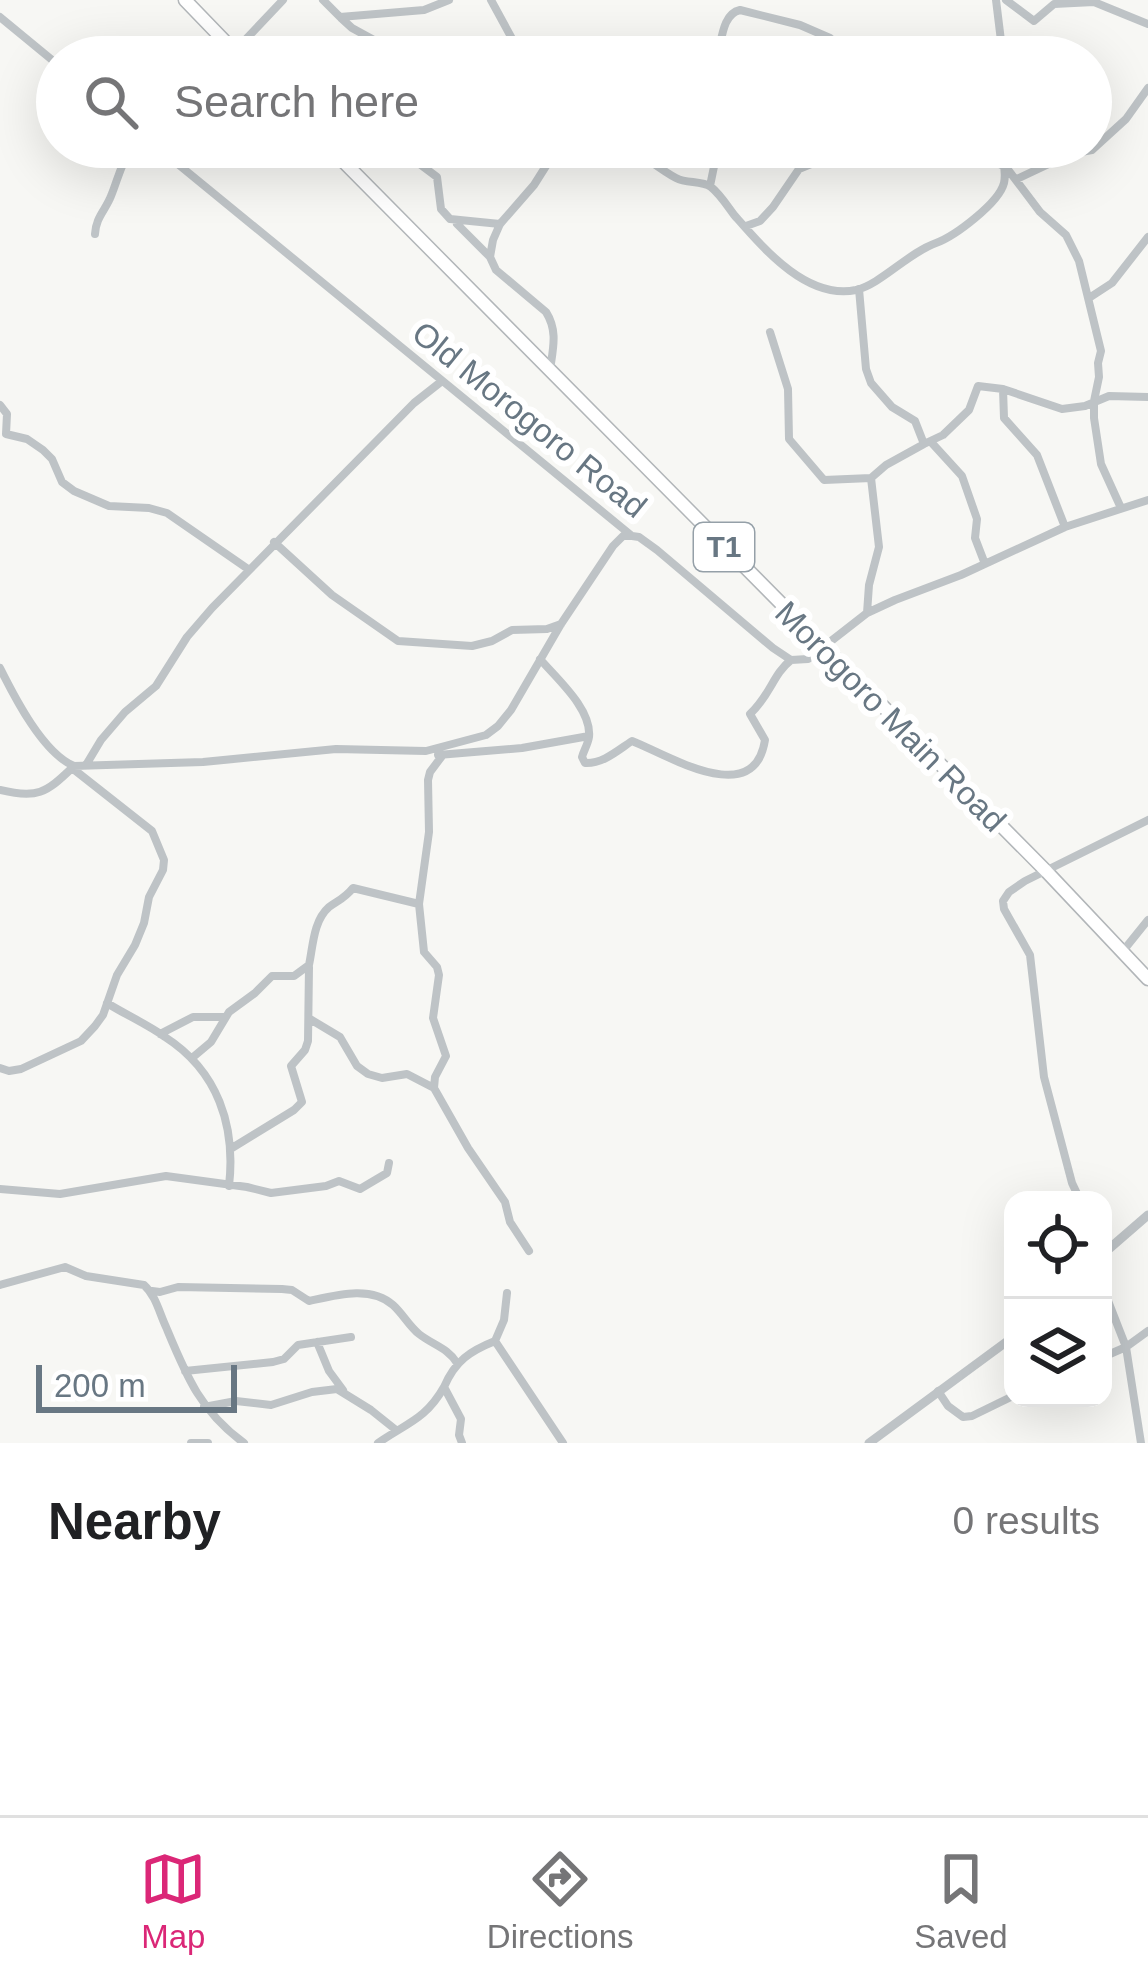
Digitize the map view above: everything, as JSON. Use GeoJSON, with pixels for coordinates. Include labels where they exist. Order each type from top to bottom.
{"type":"FeatureCollection","features":[{"type":"Feature","properties":{"kind":"highway"},"geometry":{"type":"LineString","coordinates":[[185,0],[219,36]]}},
{"type":"Feature","properties":{"kind":"highway","name":"Morogoro Main Road"},"geometry":{"type":"LineString","coordinates":[[349,168],[1148,979]]}},
{"type":"Feature","properties":{"kind":"street"},"geometry":{"type":"LineString","coordinates":[[252,36],[283,0]]}},
{"type":"Feature","properties":{"kind":"street"},"geometry":{"type":"LineString","coordinates":[[323,0],[365,36]]}},
{"type":"Feature","properties":{"kind":"street"},"geometry":{"type":"LineString","coordinates":[[340,17],[424,10],[449,0]]}},
{"type":"Feature","properties":{"kind":"street"},"geometry":{"type":"LineString","coordinates":[[491,0],[511,36]]}},
{"type":"Feature","properties":{"kind":"street"},"geometry":{"type":"LineString","coordinates":[[996,0],[1001,36]]}},
{"type":"Feature","properties":{"kind":"street"},"geometry":{"type":"LineString","coordinates":[[1006,0],[1034,21],[1054,4],[1086,1],[1148,24]]}},
{"type":"Feature","properties":{"kind":"street"},"geometry":{"type":"LineString","coordinates":[[723,36],[728,16],[740,10],[825,36]]}},
{"type":"Feature","properties":{"kind":"street"},"geometry":{"type":"LineString","coordinates":[[0,17],[36,47]]}},
{"type":"Feature","properties":{"kind":"street"},"geometry":{"type":"LineString","coordinates":[[1112,130],[1148,88]]}},
{"type":"Feature","properties":{"kind":"street"},"geometry":{"type":"LineString","coordinates":[[95,234],[96,220],[119,168]]}},
{"type":"Feature","properties":{"kind":"street","name":"Old Morogoro Road"},"geometry":{"type":"LineString","coordinates":[[183,168],[791,660]]}},
{"type":"Feature","properties":{"kind":"street"},"geometry":{"type":"LineString","coordinates":[[426,168],[438,181],[441,209],[490,257],[496,270],[551,320],[555,331],[550,371]]}},
{"type":"Feature","properties":{"kind":"street"},"geometry":{"type":"LineString","coordinates":[[490,257],[500,224],[544,168]]}},
{"type":"Feature","properties":{"kind":"street"},"geometry":{"type":"LineString","coordinates":[[660,168],[677,179],[710,186],[760,244],[812,283],[832,292],[859,290],[963,227],[1001,192],[1006,168]]}},
{"type":"Feature","properties":{"kind":"street"},"geometry":{"type":"LineString","coordinates":[[710,186],[714,168]]}},
{"type":"Feature","properties":{"kind":"street"},"geometry":{"type":"LineString","coordinates":[[744,226],[760,221],[801,168]]}},
{"type":"Feature","properties":{"kind":"street"},"geometry":{"type":"LineString","coordinates":[[1007,168],[1040,212],[1066,235],[1079,261],[1102,355],[1094,401],[1101,464],[1121,508]]}},
{"type":"Feature","properties":{"kind":"street"},"geometry":{"type":"LineString","coordinates":[[1017,179],[1040,168]]}},
{"type":"Feature","properties":{"kind":"street"},"geometry":{"type":"LineString","coordinates":[[454,221],[500,224]]}},
{"type":"Feature","properties":{"kind":"street"},"geometry":{"type":"LineString","coordinates":[[1089,298],[1112,284],[1148,237]]}},
{"type":"Feature","properties":{"kind":"street"},"geometry":{"type":"LineString","coordinates":[[859,290],[868,376],[878,394],[915,421],[927,443],[962,476],[985,564]]}},
{"type":"Feature","properties":{"kind":"street"},"geometry":{"type":"LineString","coordinates":[[770,332],[788,389],[788,434],[824,480],[872,478],[886,465],[943,435],[969,410],[976,387],[1003,389],[1062,409],[1108,397],[1148,397]]}},
{"type":"Feature","properties":{"kind":"street"},"geometry":{"type":"LineString","coordinates":[[86,765],[101,740],[156,686],[187,637],[248,569],[414,403],[442,381]]}},
{"type":"Feature","properties":{"kind":"street"},"geometry":{"type":"LineString","coordinates":[[1003,389],[1004,418],[1037,455],[1065,527]]}},
{"type":"Feature","properties":{"kind":"street"},"geometry":{"type":"LineString","coordinates":[[0,405],[7,414],[6,434],[27,439],[43,450],[66,485],[109,506],[167,513],[248,569]]}},
{"type":"Feature","properties":{"kind":"street"},"geometry":{"type":"LineString","coordinates":[[867,614],[879,547],[872,478]]}},
{"type":"Feature","properties":{"kind":"street"},"geometry":{"type":"LineString","coordinates":[[541,659],[580,708],[589,736],[582,757],[587,764],[619,753],[632,741],[704,773],[729,775],[748,770],[761,756],[765,740],[750,714],[791,660],[808,659],[825,649],[867,614],[1065,527],[1148,500]]}},
{"type":"Feature","properties":{"kind":"street"},"geometry":{"type":"LineString","coordinates":[[0,790],[39,794],[70,766],[203,762],[336,749],[426,751],[470,741],[494,730],[511,710],[613,546],[623,536],[632,536]]}},
{"type":"Feature","properties":{"kind":"street"},"geometry":{"type":"LineString","coordinates":[[274,542],[332,595],[398,641],[472,646],[512,630],[561,624]]}},
{"type":"Feature","properties":{"kind":"street"},"geometry":{"type":"LineString","coordinates":[[0,668],[28,719],[70,766],[152,830],[164,860],[141,930],[117,975],[104,1015],[81,1041],[21,1070],[0,1068]]}},
{"type":"Feature","properties":{"kind":"street"},"geometry":{"type":"LineString","coordinates":[[426,751],[442,756],[589,736]]}},
{"type":"Feature","properties":{"kind":"street"},"geometry":{"type":"LineString","coordinates":[[434,1088],[446,1056],[433,1018],[440,975],[424,952],[419,904],[429,832],[428,781],[442,756]]}},
{"type":"Feature","properties":{"kind":"street"},"geometry":{"type":"LineString","coordinates":[[1076,1191],[1044,1077],[1030,955],[1003,901],[1025,881],[1148,820]]}},
{"type":"Feature","properties":{"kind":"street"},"geometry":{"type":"LineString","coordinates":[[232,1148],[302,1102],[291,1066],[307,1046],[309,965],[322,915],[353,888],[419,904]]}},
{"type":"Feature","properties":{"kind":"street"},"geometry":{"type":"LineString","coordinates":[[1122,952],[1148,920]]}},
{"type":"Feature","properties":{"kind":"street"},"geometry":{"type":"LineString","coordinates":[[192,1058],[211,1042],[225,1017],[272,976],[294,976],[309,965]]}},
{"type":"Feature","properties":{"kind":"street"},"geometry":{"type":"LineString","coordinates":[[107,1003],[192,1058],[215,1088],[232,1148],[229,1186]]}},
{"type":"Feature","properties":{"kind":"street"},"geometry":{"type":"LineString","coordinates":[[160,1034],[193,1017],[225,1017]]}},
{"type":"Feature","properties":{"kind":"street"},"geometry":{"type":"LineString","coordinates":[[310,1019],[340,1037],[357,1066],[368,1074],[382,1078],[407,1074],[434,1088],[505,1202],[510,1222],[529,1251]]}},
{"type":"Feature","properties":{"kind":"street"},"geometry":{"type":"LineString","coordinates":[[0,1190],[60,1194],[166,1177],[271,1193],[339,1181],[360,1189],[387,1173],[389,1163]]}},
{"type":"Feature","properties":{"kind":"street"},"geometry":{"type":"LineString","coordinates":[[1112,1242],[1148,1214]]}},
{"type":"Feature","properties":{"kind":"street"},"geometry":{"type":"LineString","coordinates":[[0,1286],[65,1267],[86,1276],[141,1283],[151,1291],[204,1407],[244,1443]]}},
{"type":"Feature","properties":{"kind":"street"},"geometry":{"type":"LineString","coordinates":[[151,1291],[282,1289],[309,1301],[374,1294],[388,1301],[417,1332],[454,1355],[458,1363]]}},
{"type":"Feature","properties":{"kind":"street"},"geometry":{"type":"LineString","coordinates":[[378,1443],[424,1415],[458,1363],[476,1348],[495,1341],[504,1320],[507,1293]]}},
{"type":"Feature","properties":{"kind":"street"},"geometry":{"type":"LineString","coordinates":[[1107,1299],[1126,1347],[1141,1443]]}},
{"type":"Feature","properties":{"kind":"street"},"geometry":{"type":"LineString","coordinates":[[1112,1353],[1148,1331]]}},
{"type":"Feature","properties":{"kind":"street"},"geometry":{"type":"LineString","coordinates":[[185,1371],[273,1362],[298,1346],[351,1337]]}},
{"type":"Feature","properties":{"kind":"street"},"geometry":{"type":"LineString","coordinates":[[495,1341],[563,1443]]}},
{"type":"Feature","properties":{"kind":"street"},"geometry":{"type":"LineString","coordinates":[[316,1342],[344,1391],[396,1430]]}},
{"type":"Feature","properties":{"kind":"street"},"geometry":{"type":"LineString","coordinates":[[869,1443],[1004,1343]]}},
{"type":"Feature","properties":{"kind":"street"},"geometry":{"type":"LineString","coordinates":[[444,1387],[461,1419],[463,1443]]}},
{"type":"Feature","properties":{"kind":"street"},"geometry":{"type":"LineString","coordinates":[[204,1407],[236,1401],[271,1405],[312,1392],[344,1391]]}},
{"type":"Feature","properties":{"kind":"street"},"geometry":{"type":"LineString","coordinates":[[938,1391],[963,1417],[1004,1400]]}},
{"type":"Feature","properties":{"kind":"street"},"geometry":{"type":"LineString","coordinates":[[191,1443],[208,1443]]}}]}
